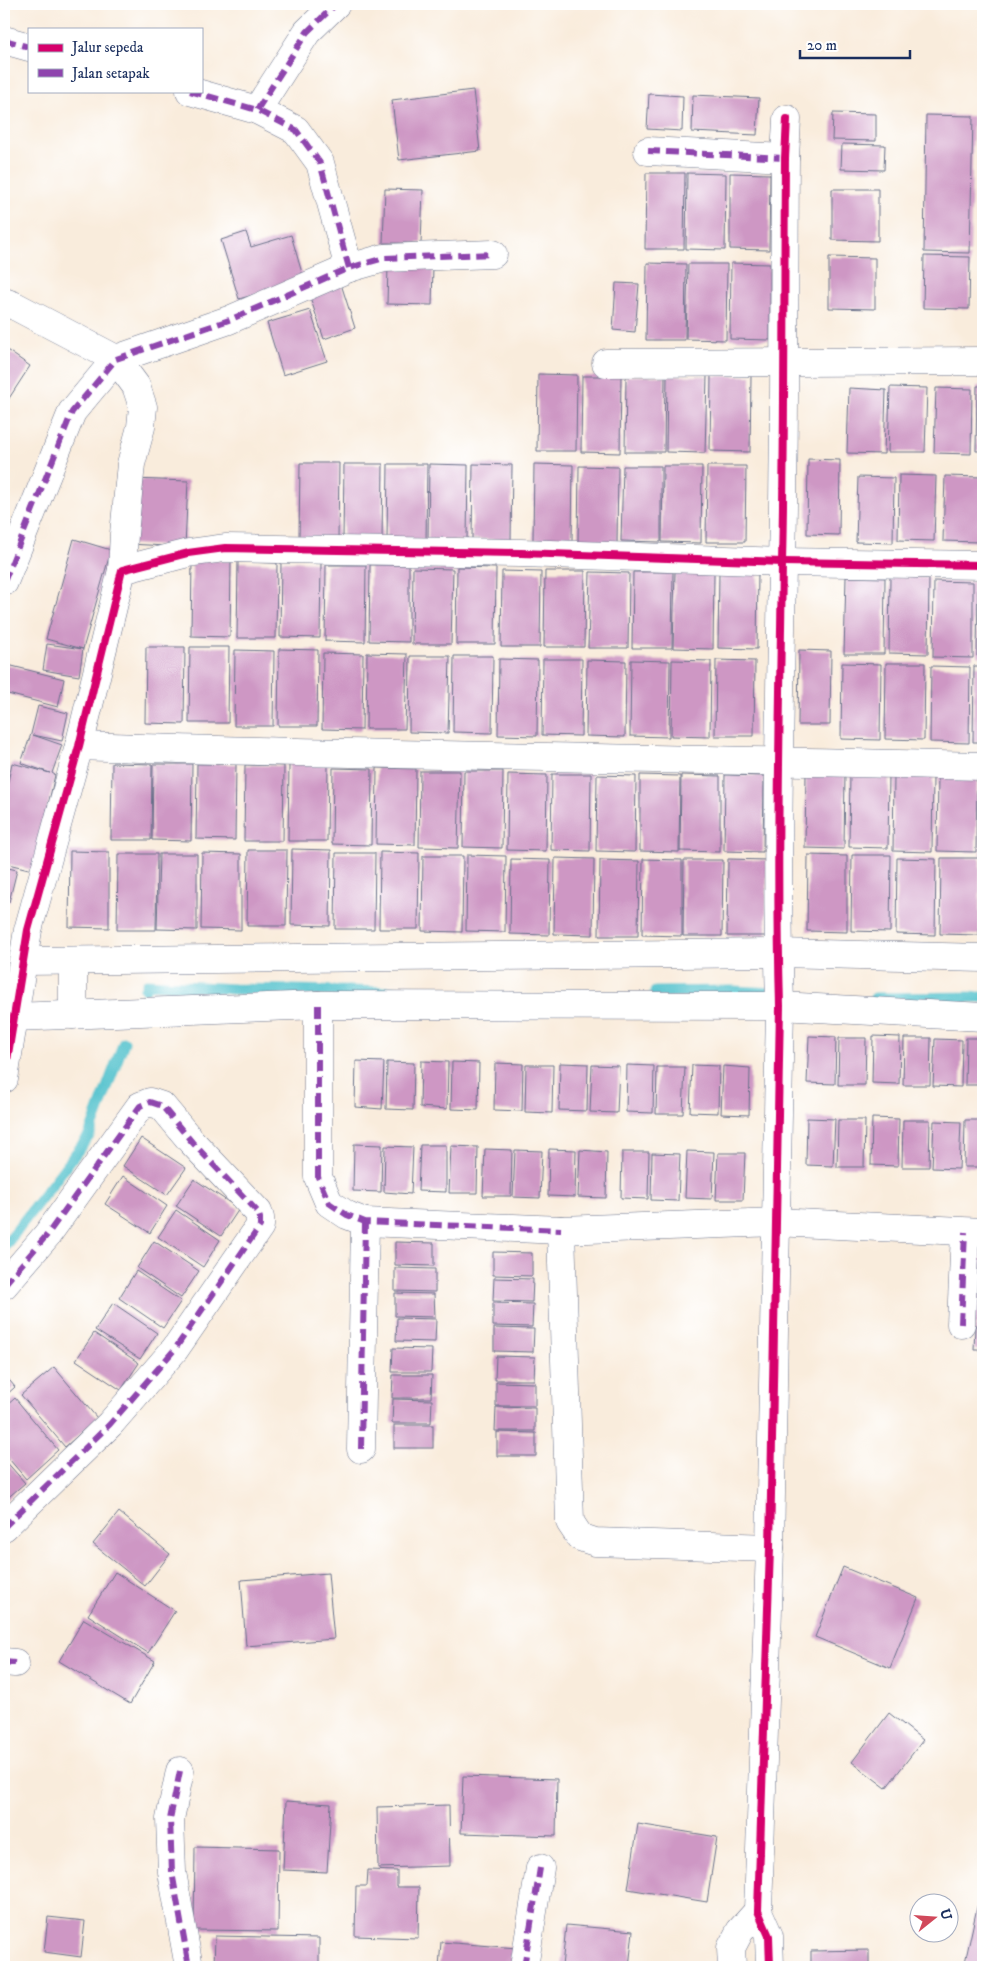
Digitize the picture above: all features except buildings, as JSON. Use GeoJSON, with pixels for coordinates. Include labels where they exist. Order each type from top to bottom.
{"type":"FeatureCollection","features":[{"type":"Feature","properties":{"kind":"street"},"geometry":{"type":"LineString","coordinates":[[257,110],[307,32],[336,4]]}},
{"type":"Feature","properties":{"kind":"street"},"geometry":{"type":"LineString","coordinates":[[4,40],[28,47]]}},
{"type":"Feature","properties":{"kind":"street"},"geometry":{"type":"LineString","coordinates":[[194,92],[257,110],[296,130],[320,163],[349,268]]}},
{"type":"Feature","properties":{"kind":"street"},"geometry":{"type":"LineString","coordinates":[[770,1967],[769,1936],[758,1911],[770,1548],[780,1001],[778,958],[778,761],[787,119]]}},
{"type":"Feature","properties":{"kind":"street"},"geometry":{"type":"LineString","coordinates":[[648,151],[785,158]]}},
{"type":"Feature","properties":{"kind":"street"},"geometry":{"type":"LineString","coordinates":[[4,582],[72,412],[116,359],[229,320],[349,268],[384,258],[493,254]]}},
{"type":"Feature","properties":{"kind":"street"},"geometry":{"type":"LineString","coordinates":[[4,302],[116,359],[136,386],[143,407],[142,427],[131,464],[122,570],[79,746],[28,930],[4,1078]]}},
{"type":"Feature","properties":{"kind":"street"},"geometry":{"type":"LineString","coordinates":[[606,363],[983,361]]}},
{"type":"Feature","properties":{"kind":"street"},"geometry":{"type":"LineString","coordinates":[[122,570],[188,553],[225,548],[521,553],[782,562],[983,565]]}},
{"type":"Feature","properties":{"kind":"street"},"geometry":{"type":"LineString","coordinates":[[79,746],[306,753],[983,766]]}},
{"type":"Feature","properties":{"kind":"street"},"geometry":{"type":"LineString","coordinates":[[23,961],[983,958]]}},
{"type":"Feature","properties":{"kind":"street"},"geometry":{"type":"LineString","coordinates":[[73,961],[73,1015]]}},
{"type":"Feature","properties":{"kind":"street"},"geometry":{"type":"LineString","coordinates":[[14,1017],[318,1005],[780,1001],[983,1017]]}},
{"type":"Feature","properties":{"kind":"street"},"geometry":{"type":"LineString","coordinates":[[318,1005],[318,1178],[329,1203],[347,1215],[365,1222],[561,1230],[775,1222],[974,1232],[961,1324]]}},
{"type":"Feature","properties":{"kind":"street"},"geometry":{"type":"LineString","coordinates":[[4,1284],[47,1235],[140,1106],[150,1102],[162,1106],[192,1142],[258,1212],[260,1218],[260,1226],[175,1349],[110,1424],[4,1527]]}},
{"type":"Feature","properties":{"kind":"street"},"geometry":{"type":"LineString","coordinates":[[361,1449],[365,1222]]}},
{"type":"Feature","properties":{"kind":"street"},"geometry":{"type":"LineString","coordinates":[[561,1230],[570,1522],[580,1537],[595,1542],[770,1548]]}},
{"type":"Feature","properties":{"kind":"street"},"geometry":{"type":"LineString","coordinates":[[180,1771],[170,1820],[172,1872],[189,1967]]}},
{"type":"Feature","properties":{"kind":"street"},"geometry":{"type":"LineString","coordinates":[[524,1967],[540,1868]]}},
{"type":"Feature","properties":{"kind":"street"},"geometry":{"type":"LineString","coordinates":[[732,1967],[731,1948],[740,1931],[758,1911]]}},
{"type":"Feature","properties":{"kind":"waterway"},"geometry":{"type":"LineString","coordinates":[[145,989],[147,984],[234,989],[394,992]]}},
{"type":"Feature","properties":{"kind":"waterway"},"geometry":{"type":"LineString","coordinates":[[655,992],[733,991],[776,993]]}},
{"type":"Feature","properties":{"kind":"waterway"},"geometry":{"type":"LineString","coordinates":[[875,998],[983,997]]}},
{"type":"Feature","properties":{"kind":"waterway"},"geometry":{"type":"LineString","coordinates":[[4,1247],[89,1136],[124,1042]]}},
{"type":"Feature","properties":{"kind":"marked path"},"geometry":{"type":"LineString","coordinates":[[257,110],[307,32],[336,4]]}},
{"type":"Feature","properties":{"kind":"marked path"},"geometry":{"type":"LineString","coordinates":[[4,40],[28,47]]}},
{"type":"Feature","properties":{"kind":"marked path"},"geometry":{"type":"LineString","coordinates":[[194,92],[257,110],[296,130],[320,163],[349,268]]}},
{"type":"Feature","properties":{"kind":"marked path"},"geometry":{"type":"LineString","coordinates":[[648,151],[785,158]]}},
{"type":"Feature","properties":{"kind":"marked path"},"geometry":{"type":"LineString","coordinates":[[4,582],[72,412],[116,359],[229,320],[349,268],[384,258],[493,254]]}},
{"type":"Feature","properties":{"kind":"marked path"},"geometry":{"type":"LineString","coordinates":[[318,1005],[318,1177],[329,1203],[347,1215],[365,1222],[561,1230]]}},
{"type":"Feature","properties":{"kind":"marked path"},"geometry":{"type":"LineString","coordinates":[[4,1285],[47,1235],[140,1106],[150,1102],[162,1106],[192,1142],[258,1212],[260,1218],[260,1226],[175,1349],[110,1424],[4,1527]]}},
{"type":"Feature","properties":{"kind":"marked path"},"geometry":{"type":"LineString","coordinates":[[361,1449],[365,1222]]}},
{"type":"Feature","properties":{"kind":"marked path"},"geometry":{"type":"LineString","coordinates":[[961,1324],[965,1232]]}},
{"type":"Feature","properties":{"kind":"marked path"},"geometry":{"type":"LineString","coordinates":[[4,1662],[15,1663]]}},
{"type":"Feature","properties":{"kind":"marked path"},"geometry":{"type":"LineString","coordinates":[[180,1771],[170,1819],[172,1872],[189,1967]]}},
{"type":"Feature","properties":{"kind":"marked path"},"geometry":{"type":"LineString","coordinates":[[524,1967],[540,1868]]}},
{"type":"Feature","properties":{"kind":"cycle path"},"geometry":{"type":"LineString","coordinates":[[770,1967],[769,1936],[758,1911],[770,1548],[780,1006],[778,895],[784,462],[785,158],[787,119]]}},
{"type":"Feature","properties":{"kind":"cycle path"},"geometry":{"type":"LineString","coordinates":[[4,1079],[28,930],[79,746],[122,570],[188,553],[225,548],[521,553],[782,562],[983,565]]}}]}
